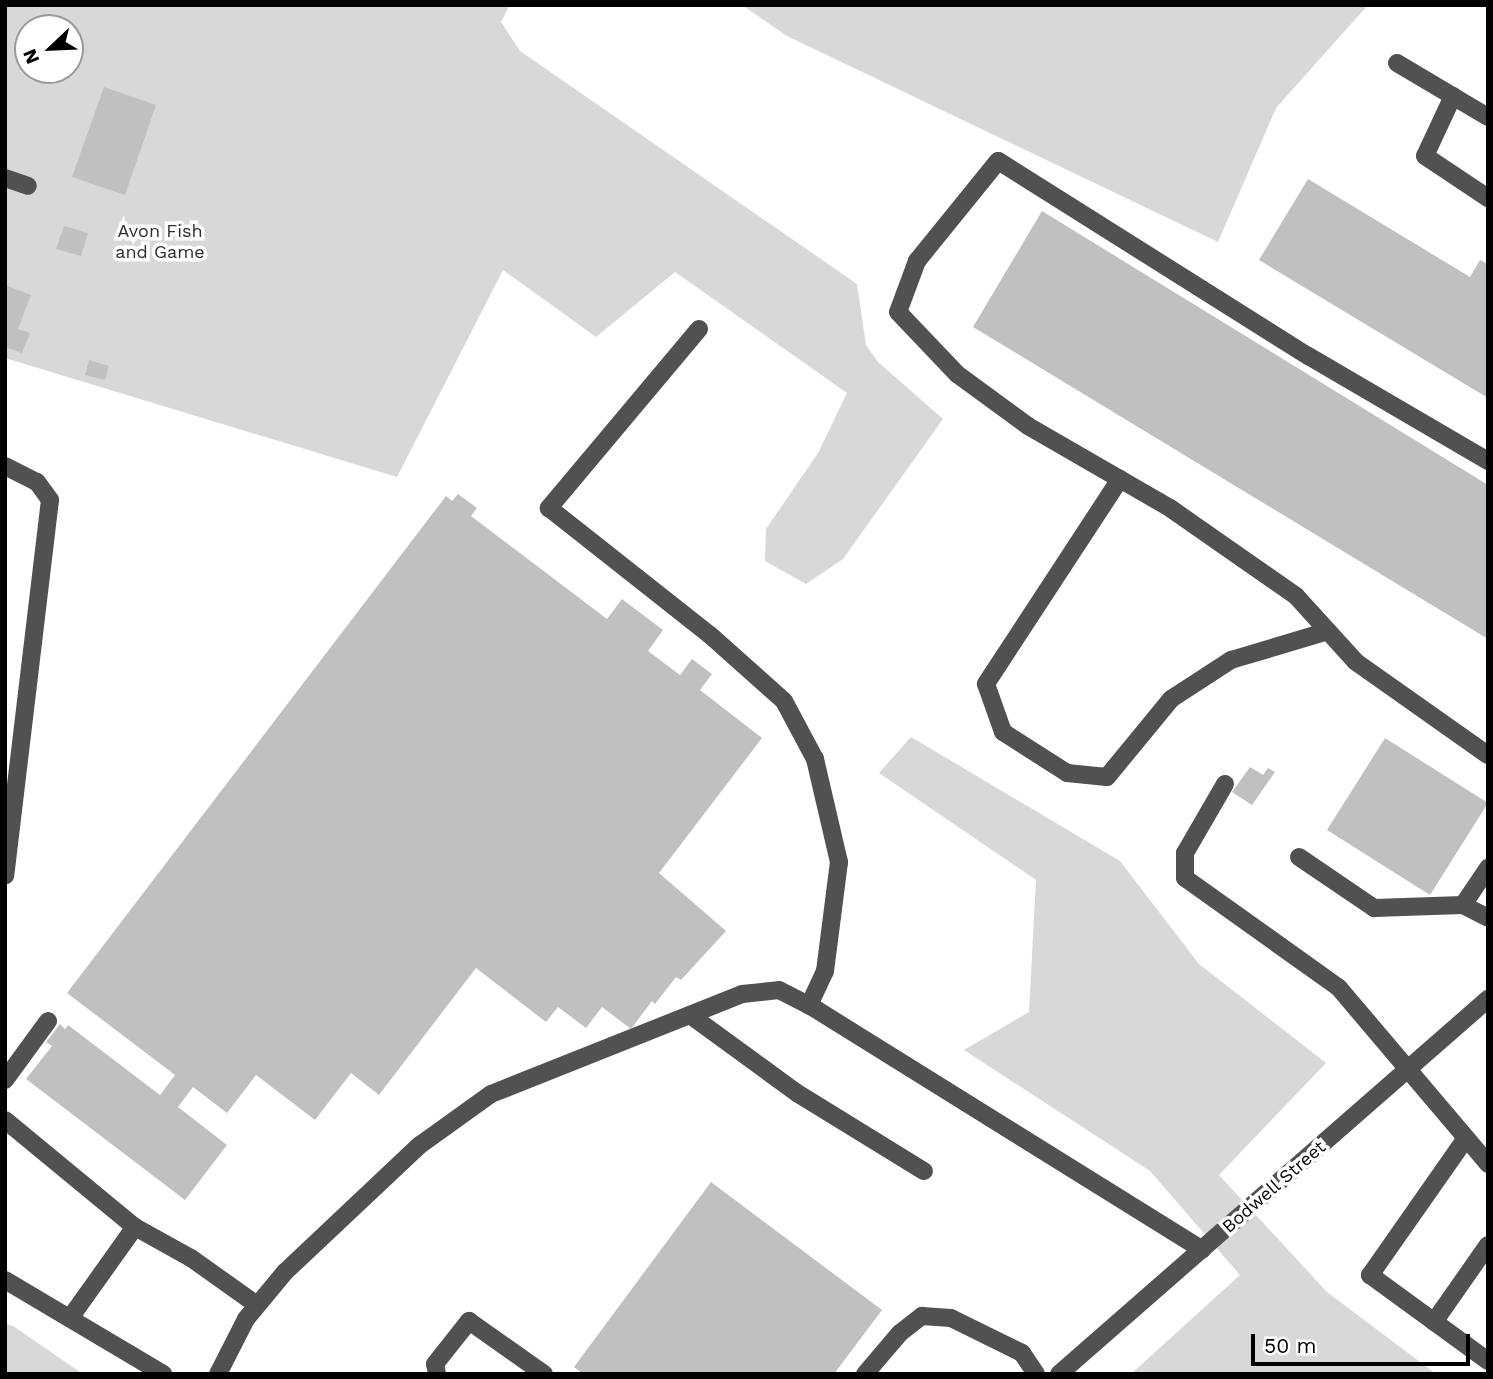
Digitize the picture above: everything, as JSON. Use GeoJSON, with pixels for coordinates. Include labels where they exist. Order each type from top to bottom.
{"type":"FeatureCollection","features":[{"type":"Feature","properties":{"kind":"street"},"geometry":{"type":"LineString","coordinates":[[1397,63],[1488,117]]}},
{"type":"Feature","properties":{"kind":"street"},"geometry":{"type":"LineString","coordinates":[[1453,96],[1425,156],[1488,198]]}},
{"type":"Feature","properties":{"kind":"street"},"geometry":{"type":"LineString","coordinates":[[1488,461],[1308,356],[998,161],[917,261],[898,312],[957,374],[1028,426],[1120,479],[1296,596],[1356,662],[1488,755]]}},
{"type":"Feature","properties":{"kind":"street"},"geometry":{"type":"LineString","coordinates":[[5,178],[28,186]]}},
{"type":"Feature","properties":{"kind":"street"},"geometry":{"type":"LineString","coordinates":[[699,329],[549,508],[710,635],[784,701],[815,759],[839,862],[825,971],[809,1005]]}},
{"type":"Feature","properties":{"kind":"street"},"geometry":{"type":"LineString","coordinates":[[5,466],[37,482],[50,500],[5,875]]}},
{"type":"Feature","properties":{"kind":"street"},"geometry":{"type":"LineString","coordinates":[[1120,479],[986,684],[1003,732],[1067,773],[1107,777],[1171,699],[1231,660],[1328,631]]}},
{"type":"Feature","properties":{"kind":"street"},"geometry":{"type":"LineString","coordinates":[[1226,783],[1185,853],[1185,878],[1339,988],[1411,1069],[1464,1141],[1488,1164]]}},
{"type":"Feature","properties":{"kind":"street"},"geometry":{"type":"LineString","coordinates":[[1299,857],[1374,908],[1462,905],[1488,918]]}},
{"type":"Feature","properties":{"kind":"street"},"geometry":{"type":"LineString","coordinates":[[1462,905],[1488,867]]}},
{"type":"Feature","properties":{"kind":"street"},"geometry":{"type":"LineString","coordinates":[[218,1374],[257,1306],[285,1272],[420,1146],[491,1094],[743,994],[779,990],[809,1005],[1202,1250]]}},
{"type":"Feature","properties":{"kind":"street","name":"Bodwell Street"},"geometry":{"type":"LineString","coordinates":[[1059,1374],[1488,999]]}},
{"type":"Feature","properties":{"kind":"street"},"geometry":{"type":"LineString","coordinates":[[690,1015],[797,1093],[924,1171]]}},
{"type":"Feature","properties":{"kind":"street"},"geometry":{"type":"LineString","coordinates":[[5,1080],[48,1021]]}},
{"type":"Feature","properties":{"kind":"street"},"geometry":{"type":"LineString","coordinates":[[5,1120],[135,1227],[191,1258],[257,1306]]}},
{"type":"Feature","properties":{"kind":"street"},"geometry":{"type":"LineString","coordinates":[[1464,1141],[1370,1275],[1488,1361]]}},
{"type":"Feature","properties":{"kind":"street"},"geometry":{"type":"LineString","coordinates":[[70,1318],[135,1227]]}},
{"type":"Feature","properties":{"kind":"street"},"geometry":{"type":"LineString","coordinates":[[1434,1322],[1488,1245]]}},
{"type":"Feature","properties":{"kind":"street"},"geometry":{"type":"LineString","coordinates":[[5,1280],[163,1374]]}},
{"type":"Feature","properties":{"kind":"street"},"geometry":{"type":"LineString","coordinates":[[866,1374],[922,1316],[951,1318],[1022,1353],[1035,1374]]}},
{"type":"Feature","properties":{"kind":"street"},"geometry":{"type":"LineString","coordinates":[[437,1374],[435,1364],[469,1321],[544,1374]]}},
{"type":"Feature","properties":{"kind":"green space","name":"Avon Fish and Game"},"geometry":{"type":"Polygon","coordinates":[[[5,5],[510,5],[501,22],[520,51],[857,284],[866,345],[878,362],[943,419],[843,559],[806,584],[765,561],[766,529],[818,453],[847,393],[675,272],[596,337],[503,270],[397,477],[5,358],[5,5]]]}},
{"type":"Feature","properties":{"kind":"green space"},"geometry":{"type":"Polygon","coordinates":[[[742,5],[1368,5],[1276,108],[1218,242],[787,36],[742,5]]]}},
{"type":"Feature","properties":{"kind":"green space"},"geometry":{"type":"Polygon","coordinates":[[[911,737],[1120,861],[1199,964],[1326,1063],[1219,1175],[1327,1292],[1436,1374],[1131,1374],[1240,1275],[1150,1171],[964,1050],[1029,1012],[1036,880],[879,773],[911,737]]]}},
{"type":"Feature","properties":{"kind":"green space"},"geometry":{"type":"Polygon","coordinates":[[[5,1324],[13,1326],[83,1374],[5,1374],[5,1324]]]}},
{"type":"Feature","properties":{"kind":"building"},"geometry":{"type":"Polygon","coordinates":[[[104,87],[156,105],[125,195],[72,177],[104,87]]]}},
{"type":"Feature","properties":{"kind":"building"},"geometry":{"type":"Polygon","coordinates":[[[1308,179],[1470,277],[1480,260],[1488,264],[1488,398],[1259,260],[1308,179]]]}},
{"type":"Feature","properties":{"kind":"building"},"geometry":{"type":"Polygon","coordinates":[[[1042,211],[1488,485],[1488,639],[973,327],[1042,211]]]}},
{"type":"Feature","properties":{"kind":"building"},"geometry":{"type":"Polygon","coordinates":[[[64,226],[88,233],[81,256],[56,249],[64,226]]]}},
{"type":"Feature","properties":{"kind":"building"},"geometry":{"type":"Polygon","coordinates":[[[5,285],[31,295],[18,329],[30,333],[22,353],[5,347],[5,285]]]}},
{"type":"Feature","properties":{"kind":"building"},"geometry":{"type":"Polygon","coordinates":[[[89,360],[109,366],[105,380],[85,375],[89,360]]]}},
{"type":"Feature","properties":{"kind":"building"},"geometry":{"type":"Polygon","coordinates":[[[458,494],[477,508],[471,516],[607,619],[622,599],[663,630],[648,651],[680,675],[692,659],[712,674],[700,690],[762,738],[659,873],[726,931],[681,980],[676,977],[655,1004],[652,1001],[631,1029],[602,1007],[586,1028],[558,1007],[546,1022],[476,968],[379,1095],[351,1073],[315,1120],[256,1075],[227,1113],[193,1087],[178,1107],[227,1145],[185,1200],[26,1079],[52,1046],[46,1042],[60,1024],[65,1029],[68,1025],[160,1095],[175,1075],[67,993],[446,496],[452,501],[458,494]]]}},
{"type":"Feature","properties":{"kind":"building"},"geometry":{"type":"Polygon","coordinates":[[[1385,738],[1488,803],[1430,895],[1327,830],[1385,738]]]}},
{"type":"Feature","properties":{"kind":"building"},"geometry":{"type":"Polygon","coordinates":[[[1250,767],[1263,775],[1268,768],[1275,772],[1252,805],[1232,792],[1250,767]]]}},
{"type":"Feature","properties":{"kind":"building"},"geometry":{"type":"Polygon","coordinates":[[[711,1182],[882,1310],[834,1374],[583,1374],[574,1367],[711,1182]]]}}]}
